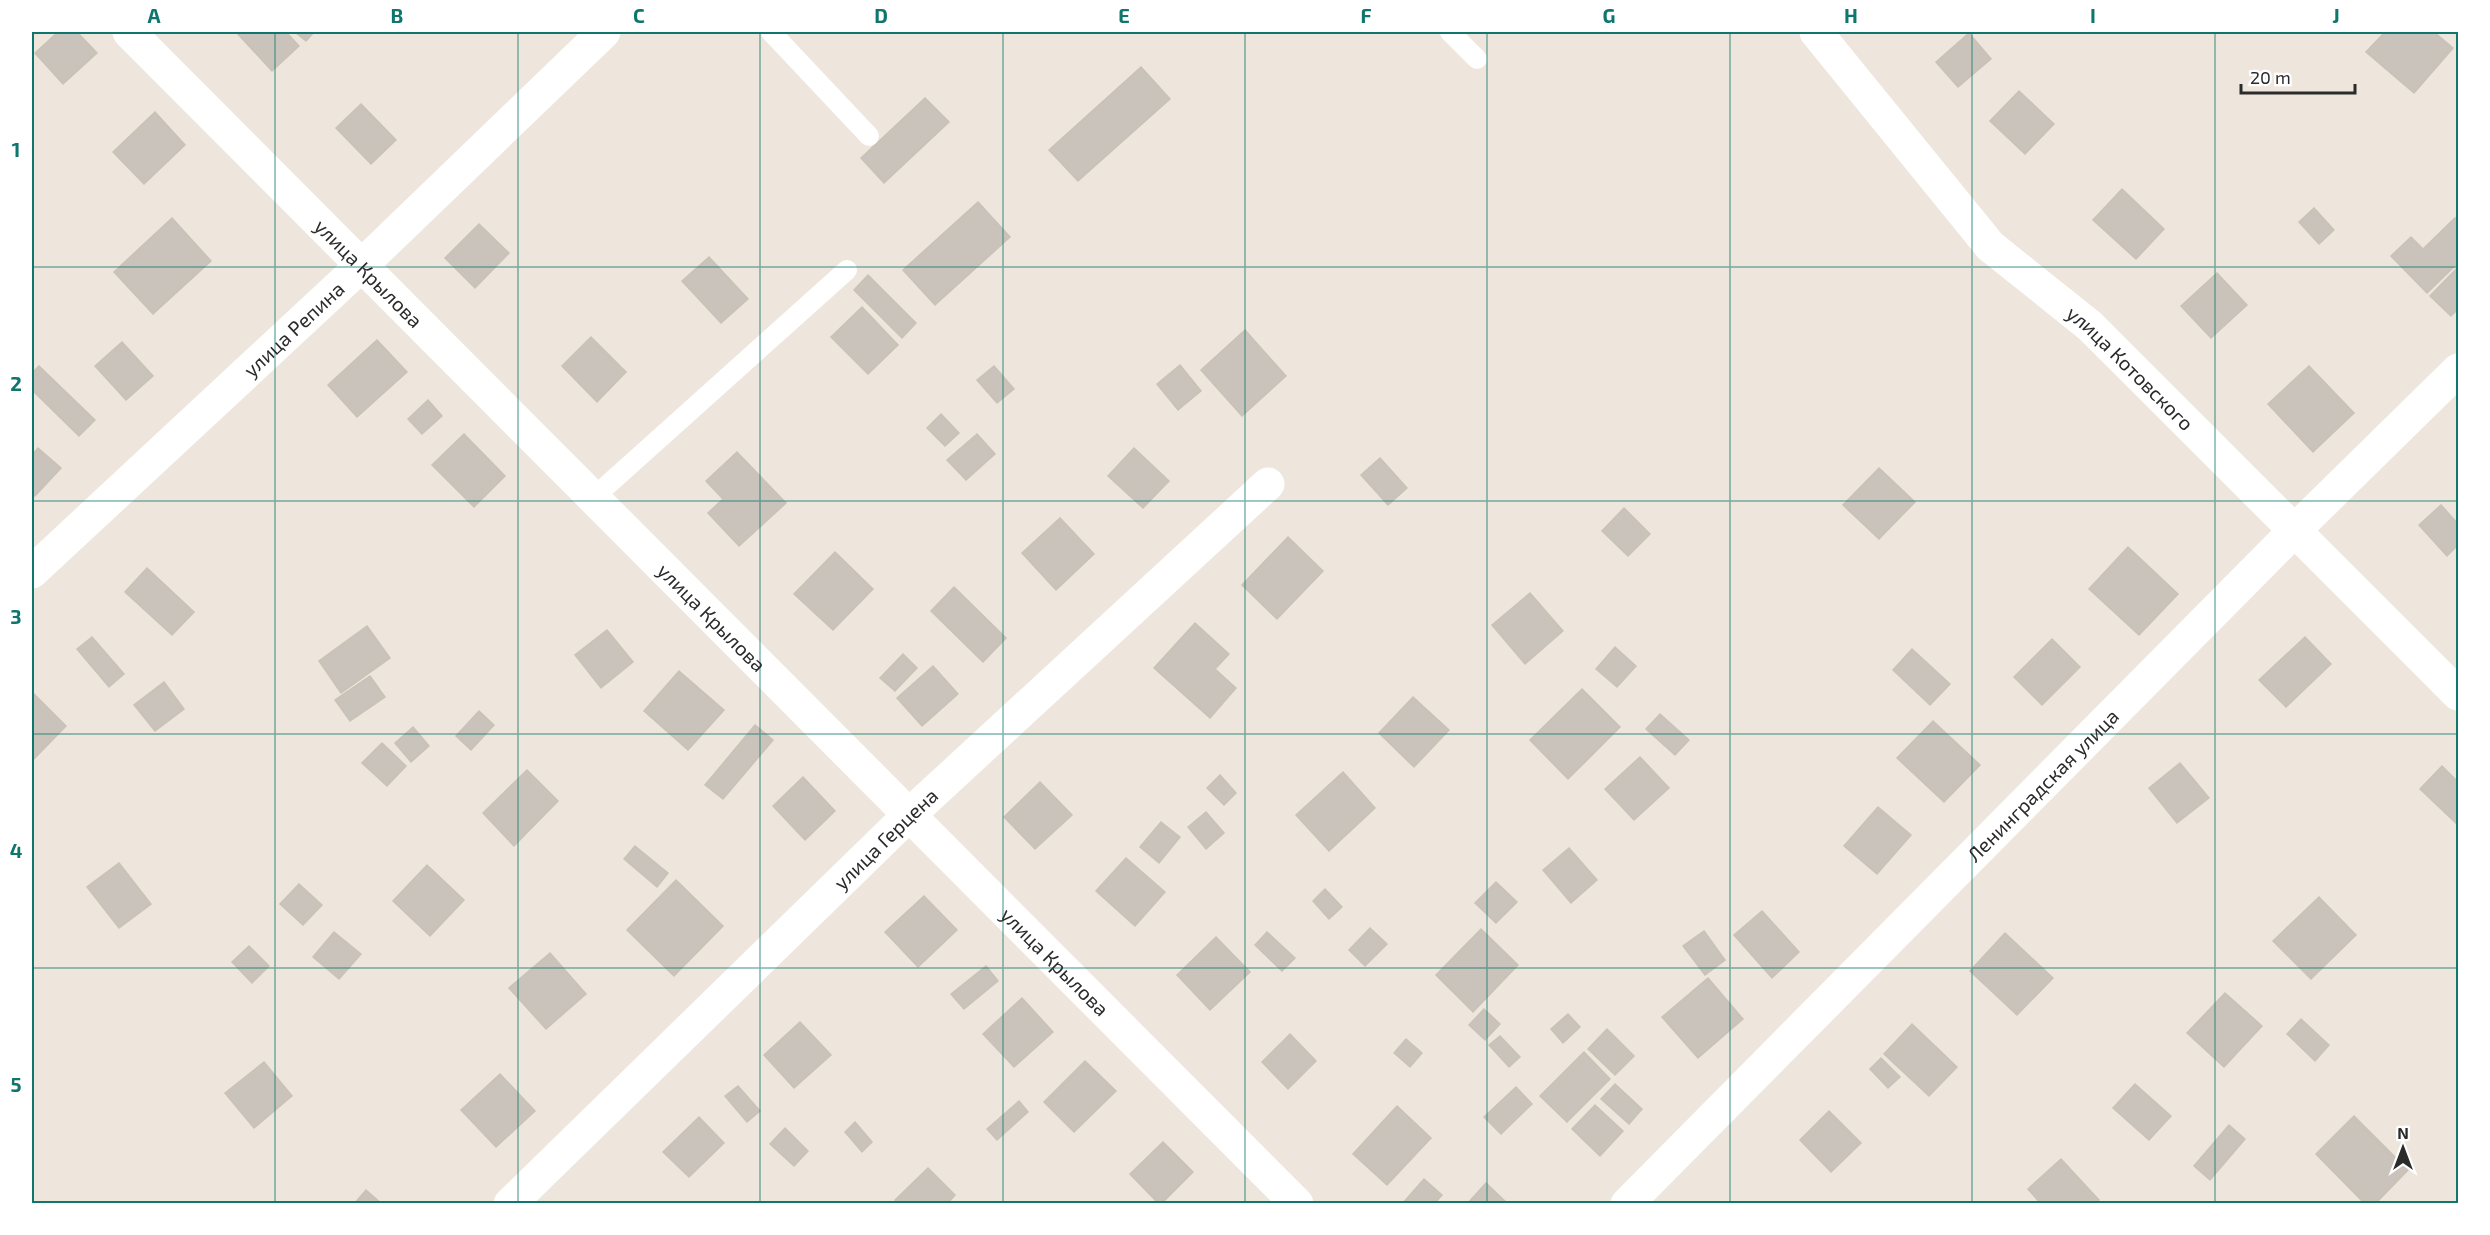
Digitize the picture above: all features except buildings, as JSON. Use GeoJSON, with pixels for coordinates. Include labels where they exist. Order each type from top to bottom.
{"type":"FeatureCollection","features":[{"type":"Feature","properties":{"kind":"street","name":"улица Крылова"},"geometry":{"type":"LineString","coordinates":[[129,32],[1297,1203]]}},
{"type":"Feature","properties":{"kind":"street","name":"улица Репина"},"geometry":{"type":"LineString","coordinates":[[32,572],[362,265],[604,32]]}},
{"type":"Feature","properties":{"kind":"street","name":"улица Котовского"},"geometry":{"type":"LineString","coordinates":[[1816,32],[1990,246],[2090,327],[2458,694]]}},
{"type":"Feature","properties":{"kind":"street","name":"Ленинградская улица"},"geometry":{"type":"LineString","coordinates":[[1627,1203],[2295,530],[2458,370]]}},
{"type":"Feature","properties":{"kind":"street","name":"улица Герцена"},"geometry":{"type":"LineString","coordinates":[[510,1203],[909,815],[1268,484]]}},
{"type":"Feature","properties":{"kind":"lane"},"geometry":{"type":"LineString","coordinates":[[771,32],[869,136]]}},
{"type":"Feature","properties":{"kind":"lane"},"geometry":{"type":"LineString","coordinates":[[1450,32],[1477,59]]}},
{"type":"Feature","properties":{"kind":"lane"},"geometry":{"type":"LineString","coordinates":[[593,498],[847,270]]}}]}
